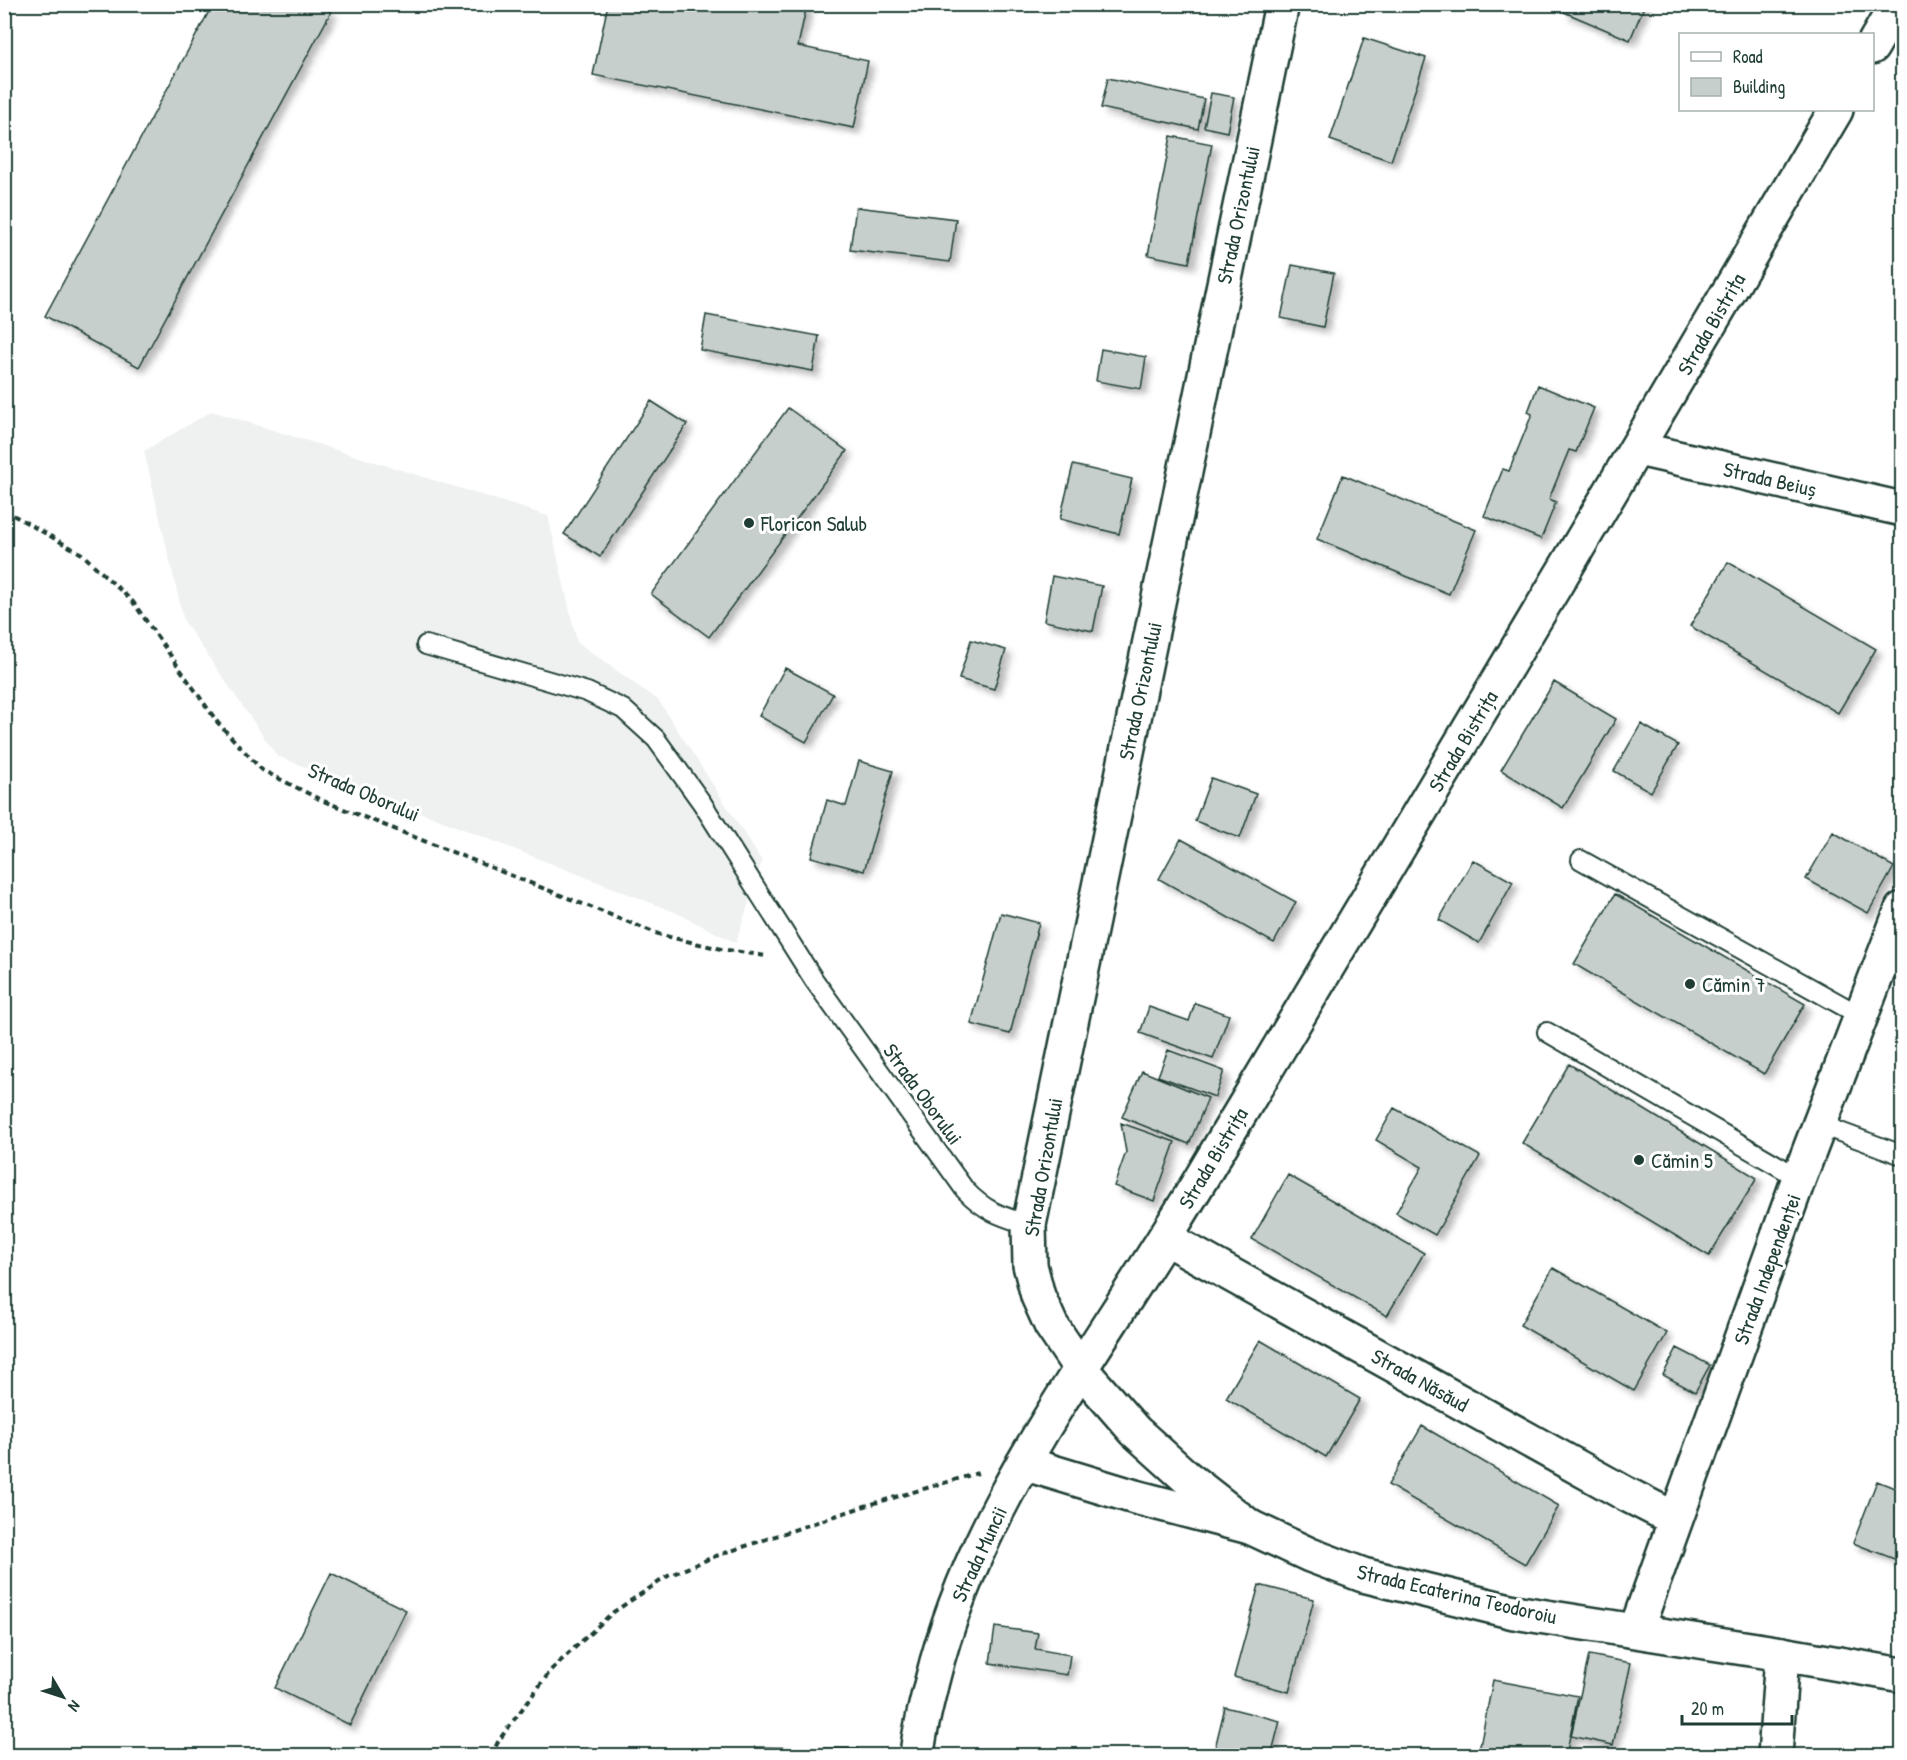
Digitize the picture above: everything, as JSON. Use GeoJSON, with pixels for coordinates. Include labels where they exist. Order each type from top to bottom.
{"type":"FeatureCollection","features":[{"type":"Feature","properties":{"kind":"street","name":"Strada Orizontului"},"geometry":{"type":"LineString","coordinates":[[1080,1368],[1051,1325],[1038,1296],[1030,1265],[1029,1225],[1282,4]]}},
{"type":"Feature","properties":{"kind":"street"},"geometry":{"type":"LineString","coordinates":[[1874,44],[1897,4]]}},
{"type":"Feature","properties":{"kind":"street","name":"Strada Bistrița"},"geometry":{"type":"LineString","coordinates":[[1080,1368],[1165,1238],[1638,449],[1835,111]]}},
{"type":"Feature","properties":{"kind":"street","name":"Strada Beiuș"},"geometry":{"type":"LineString","coordinates":[[1638,449],[1902,509]]}},
{"type":"Feature","properties":{"kind":"street","name":"Strada Independenței"},"geometry":{"type":"LineString","coordinates":[[1636,1630],[1799,1178],[1902,909]]}},
{"type":"Feature","properties":{"kind":"street","name":"Strada Năsăud"},"geometry":{"type":"LineString","coordinates":[[1165,1238],[1675,1520]]}},
{"type":"Feature","properties":{"kind":"street","name":"Strada Muncii"},"geometry":{"type":"LineString","coordinates":[[917,1755],[919,1733],[949,1620],[974,1558],[1023,1463],[1080,1368]]}},
{"type":"Feature","properties":{"kind":"street","name":"Strada Ecaterina Teodoroiu"},"geometry":{"type":"LineString","coordinates":[[1080,1368],[1134,1431],[1186,1477],[1250,1527],[1310,1555],[1363,1575],[1514,1612],[1902,1675]]}},
{"type":"Feature","properties":{"kind":"street"},"geometry":{"type":"LineString","coordinates":[[1023,1463],[1135,1497],[1250,1527]]}},
{"type":"Feature","properties":{"kind":"street"},"geometry":{"type":"LineString","coordinates":[[1775,1755],[1782,1654]]}},
{"type":"Feature","properties":{"kind":"lane","name":"Strada Oborului"},"geometry":{"type":"LineString","coordinates":[[426,645],[587,692],[623,709],[656,739],[702,803],[803,962],[965,1190],[978,1204],[996,1214],[1029,1225]]}},
{"type":"Feature","properties":{"kind":"lane"},"geometry":{"type":"LineString","coordinates":[[1581,860],[1861,1016]]}},
{"type":"Feature","properties":{"kind":"lane"},"geometry":{"type":"LineString","coordinates":[[1547,1032],[1799,1178]]}},
{"type":"Feature","properties":{"kind":"lane"},"geometry":{"type":"LineString","coordinates":[[1821,1125],[1902,1155]]}},
{"type":"Feature","properties":{"kind":"path","name":"Strada Oborului"},"geometry":{"type":"LineString","coordinates":[[4,510],[82,554],[133,602],[218,723],[262,770],[321,800],[661,935],[722,949],[803,962]]}},
{"type":"Feature","properties":{"kind":"path"},"geometry":{"type":"LineString","coordinates":[[491,1755],[499,1740],[552,1669],[612,1613],[668,1576],[716,1556],[865,1506],[959,1477],[1023,1463]]}},
{"type":"Feature","properties":{"kind":"shaded area"},"geometry":{"type":"Polygon","coordinates":[[[212,411],[548,516],[577,642],[659,701],[762,861],[736,943],[677,913],[277,756],[184,621],[144,451],[212,411]]]}},
{"type":"Feature","properties":{"kind":"building"},"geometry":{"type":"Polygon","coordinates":[[[213,4],[318,4],[331,12],[139,367],[45,316],[213,4]]]}},
{"type":"Feature","properties":{"kind":"building"},"geometry":{"type":"Polygon","coordinates":[[[608,4],[807,4],[798,46],[868,61],[854,128],[593,75],[608,4]]]}},
{"type":"Feature","properties":{"kind":"building"},"geometry":{"type":"Polygon","coordinates":[[[1567,4],[1645,4],[1630,40],[1564,12],[1567,4]]]}},
{"type":"Feature","properties":{"kind":"building"},"geometry":{"type":"Polygon","coordinates":[[[1364,38],[1426,58],[1391,161],[1330,140],[1364,38]]]}},
{"type":"Feature","properties":{"kind":"building"},"geometry":{"type":"Polygon","coordinates":[[[1108,78],[1204,99],[1198,129],[1101,108],[1108,78]]]}},
{"type":"Feature","properties":{"kind":"building"},"geometry":{"type":"Polygon","coordinates":[[[1211,93],[1234,97],[1227,132],[1204,127],[1211,93]]]}},
{"type":"Feature","properties":{"kind":"building"},"geometry":{"type":"Polygon","coordinates":[[[1171,136],[1212,144],[1189,263],[1148,255],[1171,136]]]}},
{"type":"Feature","properties":{"kind":"building"},"geometry":{"type":"Polygon","coordinates":[[[856,207],[956,219],[950,262],[850,250],[856,207]]]}},
{"type":"Feature","properties":{"kind":"building"},"geometry":{"type":"Polygon","coordinates":[[[1292,265],[1334,273],[1323,327],[1281,318],[1292,265]]]}},
{"type":"Feature","properties":{"kind":"building"},"geometry":{"type":"Polygon","coordinates":[[[706,315],[819,336],[813,371],[700,350],[706,315]]]}},
{"type":"Feature","properties":{"kind":"building"},"geometry":{"type":"Polygon","coordinates":[[[1101,349],[1146,357],[1141,389],[1096,381],[1101,349]]]}},
{"type":"Feature","properties":{"kind":"building"},"geometry":{"type":"Polygon","coordinates":[[[1538,385],[1594,408],[1576,452],[1569,450],[1549,499],[1556,502],[1541,539],[1484,516],[1503,469],[1509,471],[1532,414],[1528,412],[1538,385]]]}},
{"type":"Feature","properties":{"kind":"building"},"geometry":{"type":"Polygon","coordinates":[[[651,401],[687,424],[600,557],[564,534],[651,401]]]}},
{"type":"Feature","properties":{"kind":"building","name":"Floricon Salub"},"geometry":{"type":"Polygon","coordinates":[[[788,408],[847,451],[709,637],[651,594],[788,408]]]}},
{"type":"Feature","properties":{"kind":"building"},"geometry":{"type":"Polygon","coordinates":[[[1073,465],[1132,479],[1119,534],[1060,519],[1073,465]]]}},
{"type":"Feature","properties":{"kind":"building"},"geometry":{"type":"Polygon","coordinates":[[[1343,475],[1476,530],[1449,594],[1317,539],[1343,475]]]}},
{"type":"Feature","properties":{"kind":"building"},"geometry":{"type":"Polygon","coordinates":[[[1728,562],[1876,649],[1838,713],[1690,626],[1728,562]]]}},
{"type":"Feature","properties":{"kind":"building"},"geometry":{"type":"Polygon","coordinates":[[[1052,576],[1102,586],[1093,631],[1044,621],[1052,576]]]}},
{"type":"Feature","properties":{"kind":"building"},"geometry":{"type":"Polygon","coordinates":[[[971,640],[1006,650],[994,689],[959,679],[971,640]]]}},
{"type":"Feature","properties":{"kind":"building"},"geometry":{"type":"Polygon","coordinates":[[[785,668],[833,694],[806,742],[759,716],[785,668]]]}},
{"type":"Feature","properties":{"kind":"building"},"geometry":{"type":"Polygon","coordinates":[[[1554,682],[1616,719],[1563,808],[1501,770],[1554,682]]]}},
{"type":"Feature","properties":{"kind":"building"},"geometry":{"type":"Polygon","coordinates":[[[1641,724],[1678,745],[1651,792],[1614,771],[1641,724]]]}},
{"type":"Feature","properties":{"kind":"building"},"geometry":{"type":"Polygon","coordinates":[[[859,761],[893,771],[864,871],[811,857],[827,800],[846,806],[859,761]]]}},
{"type":"Feature","properties":{"kind":"building"},"geometry":{"type":"Polygon","coordinates":[[[1211,778],[1256,794],[1240,838],[1195,821],[1211,778]]]}},
{"type":"Feature","properties":{"kind":"building"},"geometry":{"type":"Polygon","coordinates":[[[1833,832],[1894,867],[1868,913],[1806,879],[1833,832]]]}},
{"type":"Feature","properties":{"kind":"building"},"geometry":{"type":"Polygon","coordinates":[[[1181,839],[1296,902],[1274,943],[1159,879],[1181,839]]]}},
{"type":"Feature","properties":{"kind":"building"},"geometry":{"type":"Polygon","coordinates":[[[1473,860],[1513,882],[1479,943],[1439,920],[1473,860]]]}},
{"type":"Feature","properties":{"kind":"building","name":"Cămin 7"},"geometry":{"type":"Polygon","coordinates":[[[1615,894],[1805,1004],[1764,1074],[1574,964],[1615,894]]]}},
{"type":"Feature","properties":{"kind":"building"},"geometry":{"type":"Polygon","coordinates":[[[1001,913],[1039,923],[1010,1034],[971,1024],[1001,913]]]}},
{"type":"Feature","properties":{"kind":"building"},"geometry":{"type":"Polygon","coordinates":[[[1195,1003],[1229,1015],[1213,1059],[1140,1033],[1149,1007],[1189,1021],[1195,1003]]]}},
{"type":"Feature","properties":{"kind":"building"},"geometry":{"type":"Polygon","coordinates":[[[1168,1050],[1224,1071],[1215,1097],[1158,1076],[1168,1050]]]}},
{"type":"Feature","properties":{"kind":"building","name":"Cămin 5"},"geometry":{"type":"Polygon","coordinates":[[[1569,1064],[1757,1178],[1709,1256],[1522,1143],[1569,1064]]]}},
{"type":"Feature","properties":{"kind":"building"},"geometry":{"type":"Polygon","coordinates":[[[1142,1071],[1208,1098],[1189,1144],[1122,1117],[1142,1071]]]}},
{"type":"Feature","properties":{"kind":"building"},"geometry":{"type":"Polygon","coordinates":[[[1394,1108],[1480,1156],[1435,1235],[1396,1213],[1422,1167],[1376,1140],[1394,1108]]]}},
{"type":"Feature","properties":{"kind":"building"},"geometry":{"type":"Polygon","coordinates":[[[1121,1123],[1175,1142],[1154,1201],[1114,1186],[1126,1152],[1121,1123]]]}},
{"type":"Feature","properties":{"kind":"building"},"geometry":{"type":"Polygon","coordinates":[[[1288,1175],[1424,1253],[1387,1316],[1252,1239],[1288,1175]]]}},
{"type":"Feature","properties":{"kind":"building"},"geometry":{"type":"Polygon","coordinates":[[[1553,1268],[1667,1333],[1634,1391],[1520,1325],[1553,1268]]]}},
{"type":"Feature","properties":{"kind":"building"},"geometry":{"type":"Polygon","coordinates":[[[1260,1340],[1360,1399],[1326,1457],[1226,1398],[1260,1340]]]}},
{"type":"Feature","properties":{"kind":"building"},"geometry":{"type":"Polygon","coordinates":[[[1677,1348],[1710,1365],[1695,1392],[1663,1375],[1677,1348]]]}},
{"type":"Feature","properties":{"kind":"building"},"geometry":{"type":"Polygon","coordinates":[[[1422,1426],[1559,1506],[1525,1564],[1388,1485],[1422,1426]]]}},
{"type":"Feature","properties":{"kind":"building"},"geometry":{"type":"Polygon","coordinates":[[[1877,1481],[1902,1491],[1902,1562],[1853,1543],[1877,1481]]]}},
{"type":"Feature","properties":{"kind":"building"},"geometry":{"type":"Polygon","coordinates":[[[331,1573],[406,1610],[350,1725],[275,1688],[331,1573]]]}},
{"type":"Feature","properties":{"kind":"building"},"geometry":{"type":"Polygon","coordinates":[[[1259,1585],[1314,1599],[1289,1692],[1234,1677],[1259,1585]]]}},
{"type":"Feature","properties":{"kind":"building"},"geometry":{"type":"Polygon","coordinates":[[[995,1627],[1038,1633],[1035,1649],[1070,1655],[1067,1675],[990,1663],[995,1627]]]}},
{"type":"Feature","properties":{"kind":"building"},"geometry":{"type":"Polygon","coordinates":[[[1589,1655],[1631,1663],[1613,1745],[1571,1736],[1589,1655]]]}},
{"type":"Feature","properties":{"kind":"building"},"geometry":{"type":"Polygon","coordinates":[[[1493,1680],[1578,1696],[1566,1756],[1478,1756],[1493,1680]]]}},
{"type":"Feature","properties":{"kind":"building"},"geometry":{"type":"Polygon","coordinates":[[[1225,1707],[1280,1721],[1271,1756],[1213,1756],[1225,1707]]]}},
{"type":"Feature","properties":{"kind":"building"},"geometry":{"type":"Polygon","coordinates":[[[755,1747],[858,1749],[857,1756],[755,1756],[755,1747]]]}},
{"type":"Feature","properties":{"kind":"place","name":"Floricon Salub"},"geometry":{"type":"Point","coordinates":[749,523]}},
{"type":"Feature","properties":{"kind":"place","name":"Cămin 7"},"geometry":{"type":"Point","coordinates":[1690,984]}},
{"type":"Feature","properties":{"kind":"place","name":"Cămin 5"},"geometry":{"type":"Point","coordinates":[1639,1160]}}]}
